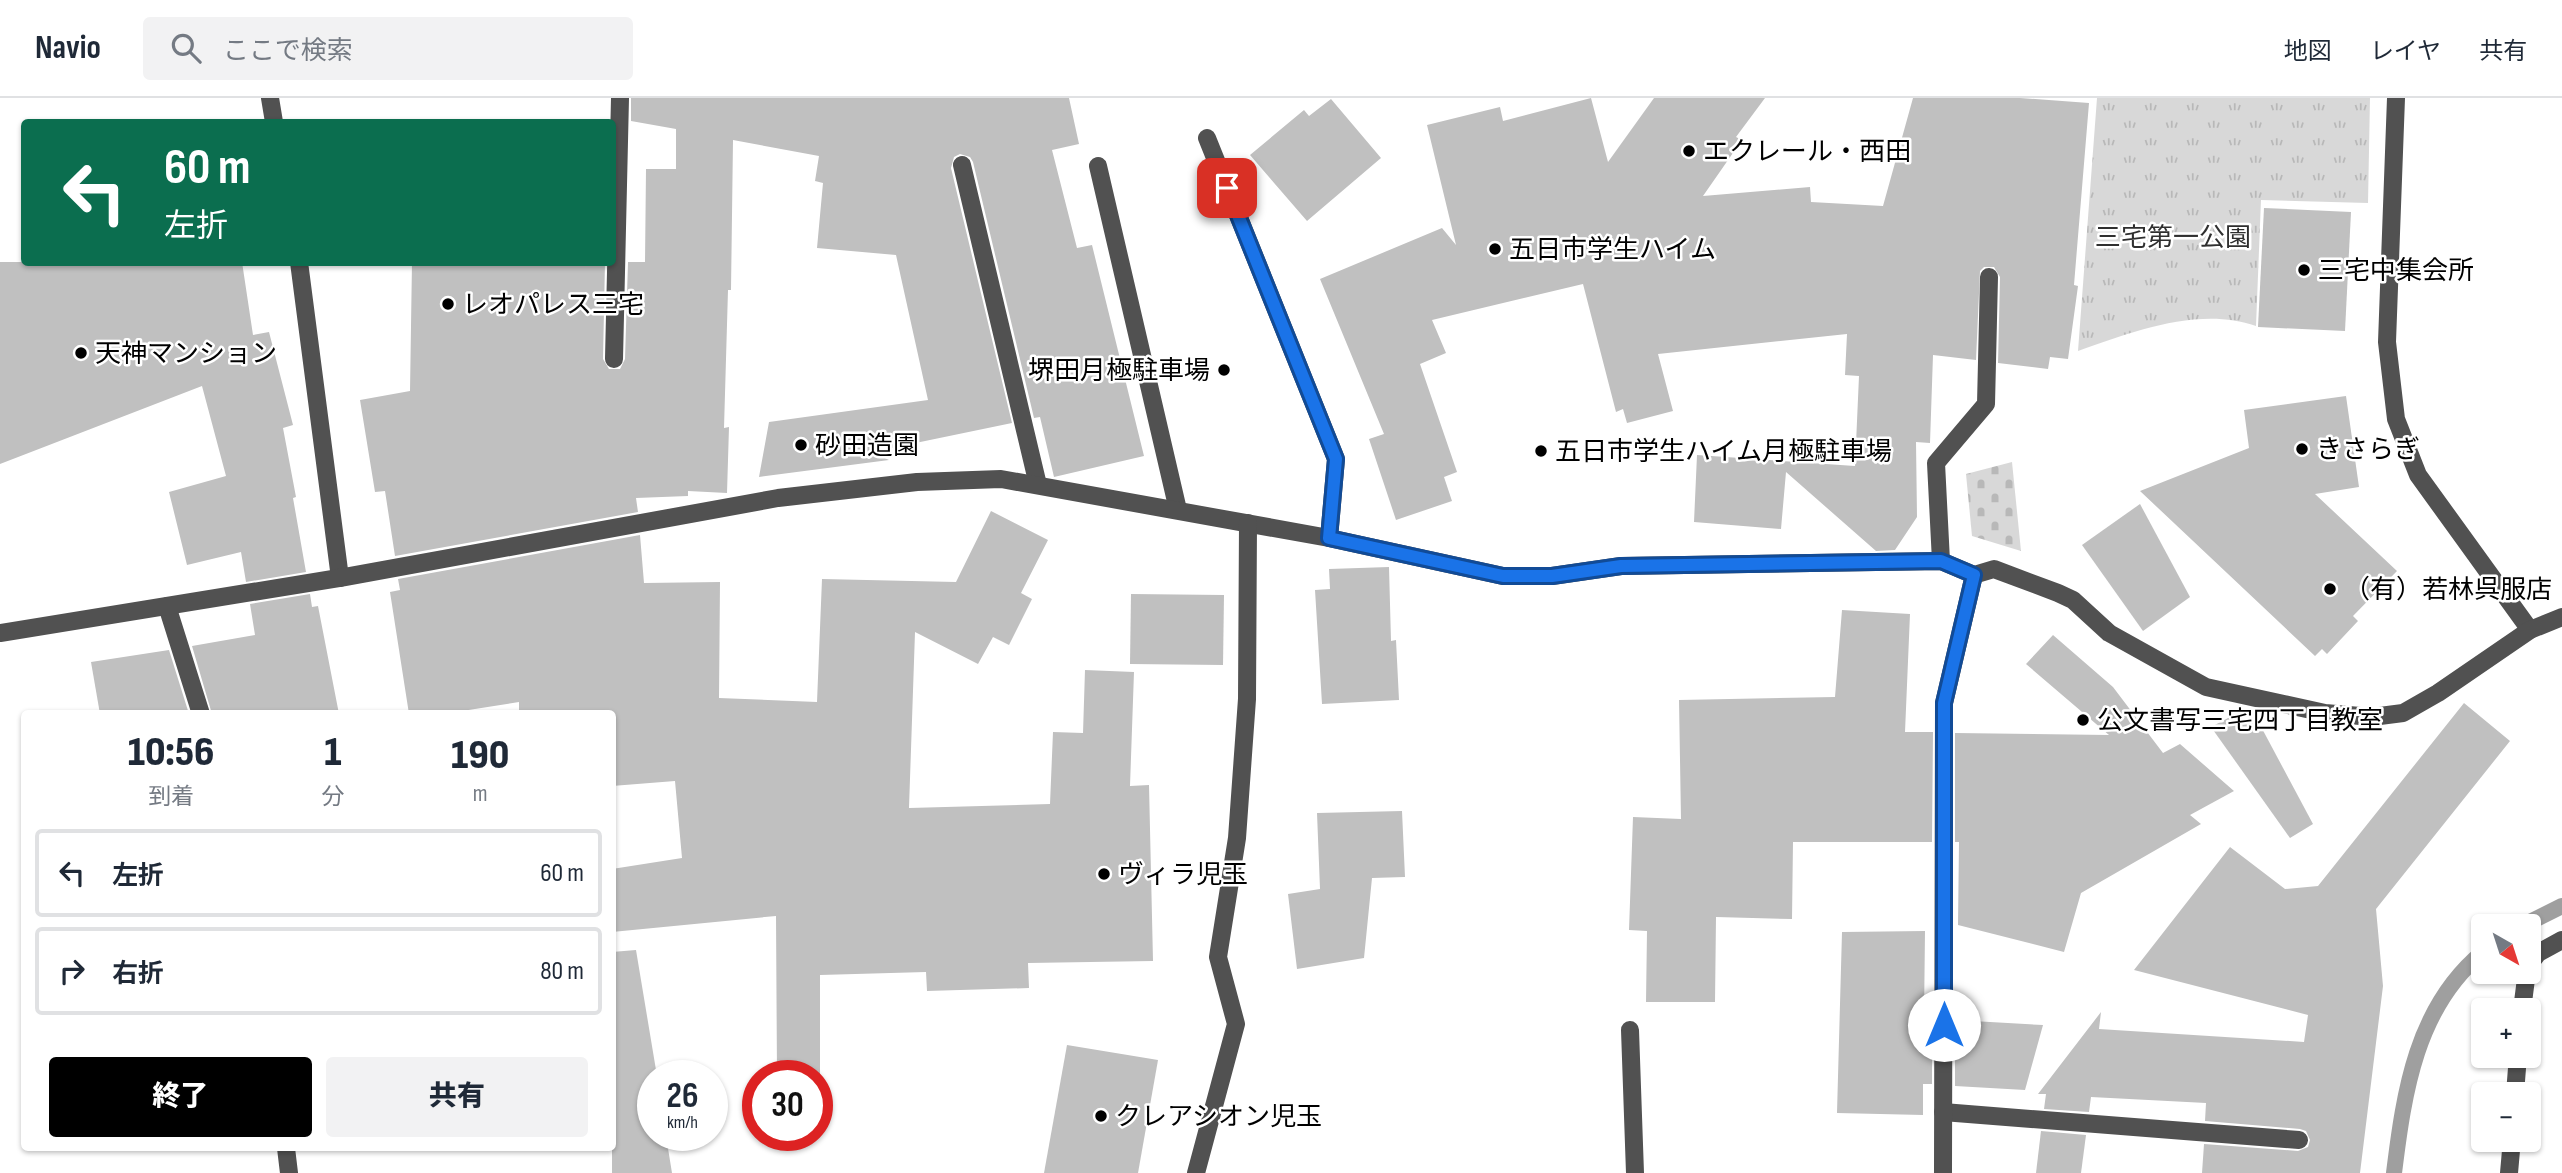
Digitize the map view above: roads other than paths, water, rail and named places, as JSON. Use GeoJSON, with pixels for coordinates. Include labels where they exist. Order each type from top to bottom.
{"type":"FeatureCollection","features":[{"type":"Feature","properties":{"kind":"street"},"geometry":{"type":"LineString","coordinates":[[270,98],[274,119]]}},
{"type":"Feature","properties":{"kind":"street"},"geometry":{"type":"LineString","coordinates":[[614,359],[620,98]]}},
{"type":"Feature","properties":{"kind":"street"},"geometry":{"type":"LineString","coordinates":[[2396,98],[2387,342],[2396,419],[2418,475],[2530,630]]}},
{"type":"Feature","properties":{"kind":"street"},"geometry":{"type":"LineString","coordinates":[[1207,138],[1336,459],[1329,538]]}},
{"type":"Feature","properties":{"kind":"street"},"geometry":{"type":"LineString","coordinates":[[962,165],[1038,485]]}},
{"type":"Feature","properties":{"kind":"street"},"geometry":{"type":"LineString","coordinates":[[1098,166],[1178,510]]}},
{"type":"Feature","properties":{"kind":"street"},"geometry":{"type":"LineString","coordinates":[[300,266],[340,578]]}},
{"type":"Feature","properties":{"kind":"street"},"geometry":{"type":"LineString","coordinates":[[1941,561],[1936,463],[1986,404],[1989,277]]}},
{"type":"Feature","properties":{"kind":"street"},"geometry":{"type":"LineString","coordinates":[[0,633],[340,578],[778,498],[917,482],[1001,479],[1329,538],[1503,576],[1552,576],[1621,566],[1941,561],[1974,575],[1994,569],[2073,600],[2109,633],[2166,668],[2206,687],[2325,713],[2372,717],[2403,713],[2438,694],[2530,630],[2562,617]]}},
{"type":"Feature","properties":{"kind":"street"},"geometry":{"type":"LineString","coordinates":[[1196,1173],[1236,1024],[1218,957],[1237,838],[1246,713],[1248,523]]}},
{"type":"Feature","properties":{"kind":"street"},"geometry":{"type":"LineString","coordinates":[[1943,1173],[1944,703],[1974,575]]}},
{"type":"Feature","properties":{"kind":"street"},"geometry":{"type":"LineString","coordinates":[[167,606],[200,710]]}},
{"type":"Feature","properties":{"kind":"street"},"geometry":{"type":"LineString","coordinates":[[2541,951],[2562,940]]}},
{"type":"Feature","properties":{"kind":"street"},"geometry":{"type":"LineString","coordinates":[[1630,1030],[1635,1173]]}},
{"type":"Feature","properties":{"kind":"street"},"geometry":{"type":"LineString","coordinates":[[1943,1112],[2299,1140]]}},
{"type":"Feature","properties":{"kind":"street"},"geometry":{"type":"LineString","coordinates":[[286,1151],[289,1173]]}},
{"type":"Feature","properties":{"kind":"street"},"geometry":{"type":"LineString","coordinates":[[2509,1173],[2511,1152]]}},
{"type":"Feature","properties":{"kind":"waterway"},"geometry":{"type":"LineString","coordinates":[[2541,916],[2562,906]]}},
{"type":"Feature","properties":{"kind":"waterway"},"geometry":{"type":"LineString","coordinates":[[2394,1173],[2403,1112],[2417,1053],[2442,998],[2471,963]]}},
{"type":"Feature","properties":{"kind":"place","name":"エクレール・西田"},"geometry":{"type":"Point","coordinates":[1689,151]}},
{"type":"Feature","properties":{"kind":"place","name":"五日市学生ハイム"},"geometry":{"type":"Point","coordinates":[1495,249]}},
{"type":"Feature","properties":{"kind":"place","name":"三宅中集会所"},"geometry":{"type":"Point","coordinates":[2304,270]}},
{"type":"Feature","properties":{"kind":"place","name":"レオパレス三宅"},"geometry":{"type":"Point","coordinates":[448,304]}},
{"type":"Feature","properties":{"kind":"place","name":"天神マンション"},"geometry":{"type":"Point","coordinates":[81,353]}},
{"type":"Feature","properties":{"kind":"place","name":"堺田月極駐車場"},"geometry":{"type":"Point","coordinates":[1224,370]}},
{"type":"Feature","properties":{"kind":"place","name":"砂田造園"},"geometry":{"type":"Point","coordinates":[801,445]}},
{"type":"Feature","properties":{"kind":"place","name":"きさらぎ"},"geometry":{"type":"Point","coordinates":[2302,449]}},
{"type":"Feature","properties":{"kind":"place","name":"五日市学生ハイム月極駐車場"},"geometry":{"type":"Point","coordinates":[1541,451]}},
{"type":"Feature","properties":{"kind":"place","name":"（有）若林呉服店"},"geometry":{"type":"Point","coordinates":[2330,589]}},
{"type":"Feature","properties":{"kind":"place","name":"公文書写三宅四丁目教室"},"geometry":{"type":"Point","coordinates":[2083,720]}},
{"type":"Feature","properties":{"kind":"place","name":"ヴィラ児玉"},"geometry":{"type":"Point","coordinates":[1104,874]}},
{"type":"Feature","properties":{"kind":"place","name":"クレアシオン児玉"},"geometry":{"type":"Point","coordinates":[1101,1116]}},
{"type":"Feature","properties":{"kind":"park label","name":"三宅第一公園"},"geometry":{"type":"Point","coordinates":[2173,237]}}]}
